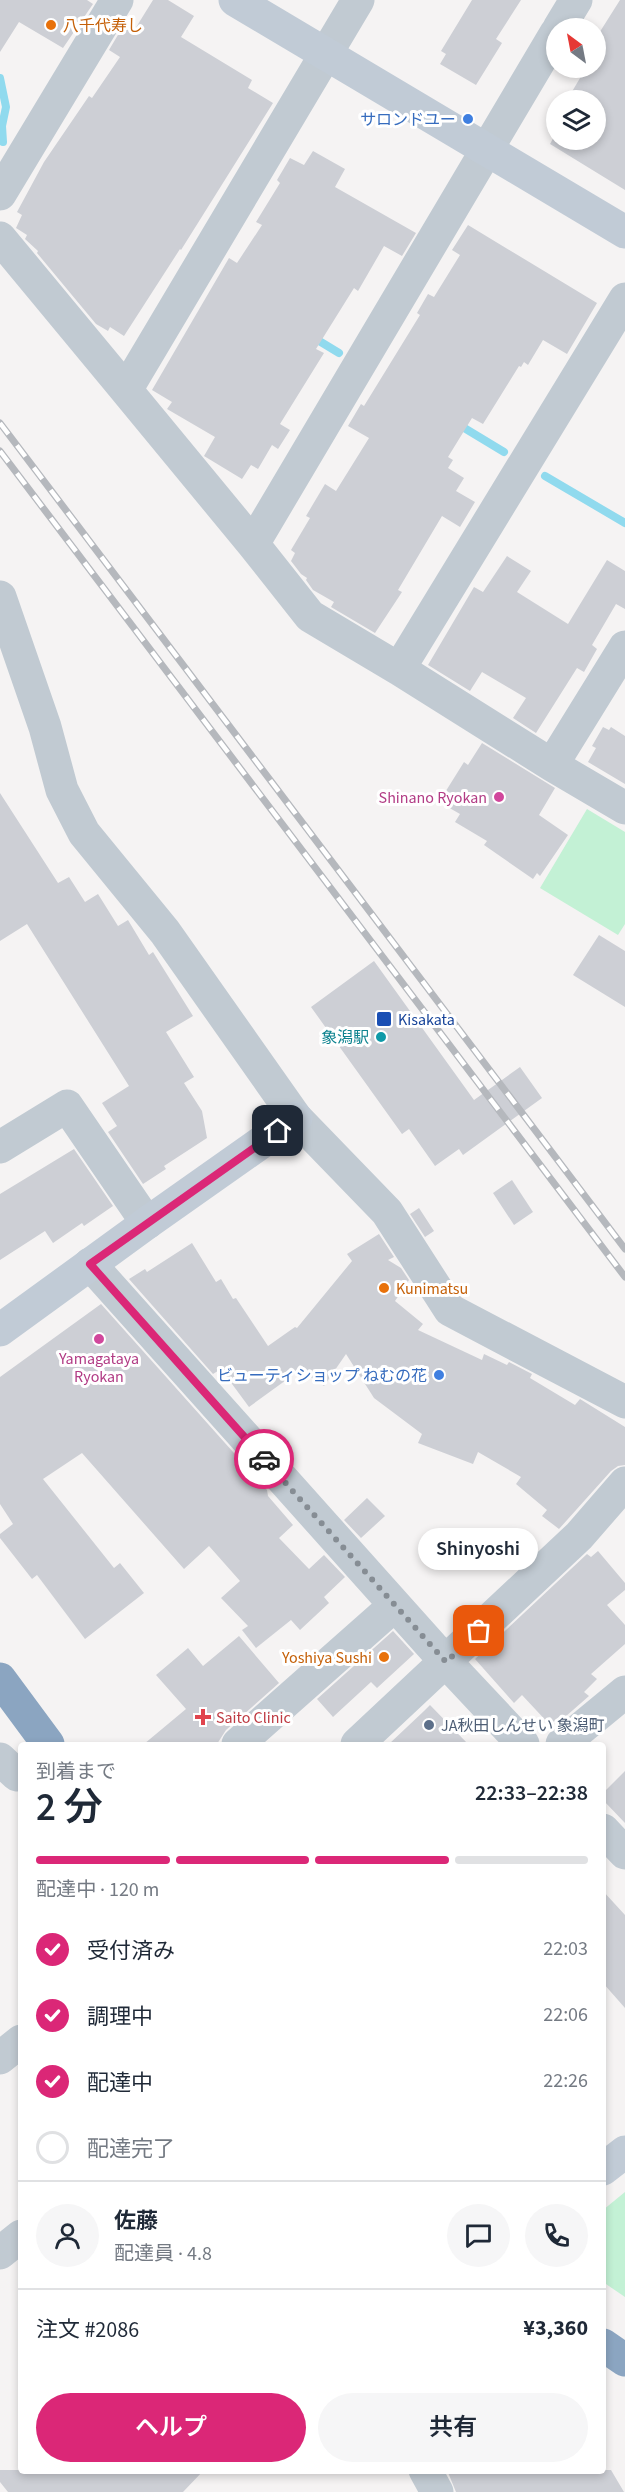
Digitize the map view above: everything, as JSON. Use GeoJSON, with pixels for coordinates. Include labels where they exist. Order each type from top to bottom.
{"type":"FeatureCollection","features":[{"type":"Feature","properties":{"kind":"highway"},"geometry":{"type":"LineString","coordinates":[[0,1679],[47,1742]]}},
{"type":"Feature","properties":{"kind":"highway"},"geometry":{"type":"LineString","coordinates":[[606,2347],[625,2360]]}},
{"type":"Feature","properties":{"kind":"street"},"geometry":{"type":"LineString","coordinates":[[0,194],[117,0]]}},
{"type":"Feature","properties":{"kind":"street"},"geometry":{"type":"LineString","coordinates":[[236,0],[625,232]]}},
{"type":"Feature","properties":{"kind":"street"},"geometry":{"type":"LineString","coordinates":[[126,390],[358,0]]}},
{"type":"Feature","properties":{"kind":"street"},"geometry":{"type":"LineString","coordinates":[[565,18],[576,0]]}},
{"type":"Feature","properties":{"kind":"street"},"geometry":{"type":"LineString","coordinates":[[253,544],[546,50]]}},
{"type":"Feature","properties":{"kind":"street"},"geometry":{"type":"LineString","coordinates":[[0,238],[310,616],[625,808]]}},
{"type":"Feature","properties":{"kind":"street"},"geometry":{"type":"LineString","coordinates":[[399,669],[625,299]]}},
{"type":"Feature","properties":{"kind":"street"},"geometry":{"type":"LineString","coordinates":[[0,597],[45,727],[62,790],[84,833],[165,932],[296,1118],[387,1212],[450,1310],[625,1402]]}},
{"type":"Feature","properties":{"kind":"street"},"geometry":{"type":"LineString","coordinates":[[552,765],[625,647]]}},
{"type":"Feature","properties":{"kind":"street"},"geometry":{"type":"LineString","coordinates":[[0,1147],[67,1106],[147,1223]]}},
{"type":"Feature","properties":{"kind":"street"},"geometry":{"type":"LineString","coordinates":[[0,1330],[296,1118]]}},
{"type":"Feature","properties":{"kind":"street"},"geometry":{"type":"LineString","coordinates":[[90,1264],[446,1662],[521,1742]]}},
{"type":"Feature","properties":{"kind":"street"},"geometry":{"type":"LineString","coordinates":[[359,1742],[579,1536],[625,1483]]}},
{"type":"Feature","properties":{"kind":"street"},"geometry":{"type":"LineString","coordinates":[[240,1742],[395,1605]]}},
{"type":"Feature","properties":{"kind":"street"},"geometry":{"type":"LineString","coordinates":[[564,1742],[625,1692]]}},
{"type":"Feature","properties":{"kind":"street"},"geometry":{"type":"LineString","coordinates":[[0,1759],[18,1774]]}},
{"type":"Feature","properties":{"kind":"street"},"geometry":{"type":"LineString","coordinates":[[606,1833],[625,1853]]}},
{"type":"Feature","properties":{"kind":"street"},"geometry":{"type":"LineString","coordinates":[[0,2058],[18,2043]]}},
{"type":"Feature","properties":{"kind":"street"},"geometry":{"type":"LineString","coordinates":[[0,2253],[18,2238]]}},
{"type":"Feature","properties":{"kind":"street"},"geometry":{"type":"LineString","coordinates":[[427,2474],[437,2492]]}},
{"type":"Feature","properties":{"kind":"green space"},"geometry":{"type":"Polygon","coordinates":[[[587,809],[625,832],[625,924],[618,935],[540,888],[587,809]]]}},
{"type":"Feature","properties":{"kind":"green space"},"geometry":{"type":"Polygon","coordinates":[[[625,2192],[625,2297],[606,2284],[606,2208],[625,2192]]]}},
{"type":"Feature","properties":{"kind":"building","name":"八千代寿し"},"geometry":{"type":"Polygon","coordinates":[[[0,0],[87,0],[93,4],[63,48],[19,22],[0,52],[0,0]]]}},
{"type":"Feature","properties":{"kind":"building"},"geometry":{"type":"Polygon","coordinates":[[[153,0],[168,0],[194,16],[181,37],[252,80],[248,88],[273,103],[124,336],[110,327],[108,331],[96,324],[37,253],[38,251],[25,239],[27,235],[16,228],[22,215],[17,212],[44,162],[89,96],[92,98],[120,57],[109,50],[125,23],[135,29],[153,0]]]}},
{"type":"Feature","properties":{"kind":"building"},"geometry":{"type":"Polygon","coordinates":[[[472,0],[521,0],[496,39],[502,43],[476,85],[440,64],[446,54],[441,51],[472,0]]]}},
{"type":"Feature","properties":{"kind":"building"},"geometry":{"type":"Polygon","coordinates":[[[620,0],[625,0],[625,190],[560,150],[606,150],[606,90],[573,90],[580,78],[606,78],[606,22],[620,0]]]}},
{"type":"Feature","properties":{"kind":"building"},"geometry":{"type":"Polygon","coordinates":[[[313,151],[345,169],[335,187],[416,233],[402,256],[384,246],[358,291],[354,288],[316,349],[324,353],[280,424],[290,430],[278,449],[272,445],[258,469],[251,465],[242,479],[204,456],[215,437],[167,409],[172,402],[152,390],[229,258],[237,263],[262,225],[256,222],[280,183],[277,180],[290,158],[304,165],[313,151]]]}},
{"type":"Feature","properties":{"kind":"building"},"geometry":{"type":"Polygon","coordinates":[[[468,225],[597,303],[567,354],[543,340],[528,365],[524,362],[521,367],[519,366],[483,424],[472,418],[448,457],[453,460],[448,468],[464,478],[456,491],[475,502],[460,527],[442,516],[398,590],[402,592],[375,633],[331,607],[334,602],[313,590],[307,578],[291,561],[295,553],[291,550],[310,518],[306,516],[325,484],[336,491],[369,438],[348,426],[361,404],[364,406],[420,315],[417,313],[428,294],[434,297],[460,255],[452,250],[468,225]]]}},
{"type":"Feature","properties":{"kind":"building"},"geometry":{"type":"Polygon","coordinates":[[[507,556],[531,571],[517,592],[568,624],[607,560],[625,571],[625,609],[616,604],[592,645],[597,649],[584,672],[577,668],[536,733],[513,718],[526,698],[482,672],[470,691],[428,665],[474,587],[483,592],[507,556]]]}},
{"type":"Feature","properties":{"kind":"building"},"geometry":{"type":"Polygon","coordinates":[[[603,727],[609,730],[611,727],[625,736],[625,784],[588,762],[596,748],[592,746],[603,727]]]}},
{"type":"Feature","properties":{"kind":"building"},"geometry":{"type":"Polygon","coordinates":[[[482,743],[555,788],[539,815],[568,835],[540,876],[537,873],[533,879],[484,845],[487,841],[455,822],[460,814],[439,802],[464,762],[468,765],[482,743]]]}},
{"type":"Feature","properties":{"kind":"building"},"geometry":{"type":"Polygon","coordinates":[[[0,793],[58,883],[69,877],[85,902],[98,894],[118,926],[128,920],[149,955],[153,952],[193,1016],[166,1032],[194,1077],[184,1083],[202,1111],[207,1138],[164,1166],[166,1169],[143,1184],[108,1132],[117,1126],[102,1103],[129,1086],[27,924],[0,941],[0,793]]]}},
{"type":"Feature","properties":{"kind":"building"},"geometry":{"type":"Polygon","coordinates":[[[599,935],[625,951],[625,1007],[573,975],[599,935]]]}},
{"type":"Feature","properties":{"kind":"building","name":"象潟駅"},"geometry":{"type":"Polygon","coordinates":[[[374,961],[474,1100],[520,1067],[542,1098],[463,1155],[459,1149],[435,1166],[409,1129],[402,1134],[311,1007],[374,961]]]}},
{"type":"Feature","properties":{"kind":"building"},"geometry":{"type":"Polygon","coordinates":[[[74,1149],[113,1206],[84,1226],[82,1223],[53,1243],[45,1231],[0,1260],[0,1194],[74,1149]]]}},
{"type":"Feature","properties":{"kind":"building"},"geometry":{"type":"Polygon","coordinates":[[[512,1180],[533,1212],[514,1225],[493,1193],[512,1180]]]}},
{"type":"Feature","properties":{"kind":"building"},"geometry":{"type":"Polygon","coordinates":[[[419,1208],[434,1231],[425,1237],[410,1214],[419,1208]]]}},
{"type":"Feature","properties":{"kind":"building"},"geometry":{"type":"Polygon","coordinates":[[[379,1234],[394,1257],[388,1260],[401,1268],[409,1280],[395,1301],[423,1324],[418,1330],[482,1360],[484,1354],[507,1365],[509,1362],[532,1374],[530,1378],[575,1405],[580,1399],[625,1427],[625,1465],[618,1466],[611,1471],[559,1529],[542,1516],[547,1510],[516,1484],[521,1477],[478,1452],[473,1464],[418,1443],[422,1434],[374,1398],[346,1354],[324,1386],[300,1370],[249,1407],[221,1369],[213,1374],[129,1279],[145,1269],[147,1272],[192,1243],[216,1282],[221,1279],[268,1346],[295,1327],[297,1328],[352,1261],[347,1254],[379,1234]]]}},
{"type":"Feature","properties":{"kind":"building"},"geometry":{"type":"Polygon","coordinates":[[[101,1304],[267,1490],[268,1496],[293,1525],[279,1538],[309,1569],[324,1555],[345,1577],[324,1597],[329,1603],[300,1630],[291,1620],[256,1648],[242,1630],[248,1626],[221,1598],[240,1581],[209,1546],[184,1569],[82,1453],[43,1479],[114,1568],[120,1563],[144,1593],[85,1639],[37,1575],[32,1579],[0,1538],[0,1534],[13,1524],[0,1504],[0,1377],[101,1304]]]}},
{"type":"Feature","properties":{"kind":"building"},"geometry":{"type":"Polygon","coordinates":[[[367,1498],[385,1516],[361,1538],[344,1520],[367,1498]]]}},
{"type":"Feature","properties":{"kind":"building"},"geometry":{"type":"Polygon","coordinates":[[[598,1551],[625,1583],[625,1590],[607,1605],[625,1625],[625,1644],[591,1674],[597,1679],[584,1692],[589,1696],[557,1724],[554,1721],[550,1725],[522,1695],[514,1703],[475,1659],[587,1554],[591,1557],[598,1551]]]}},
{"type":"Feature","properties":{"kind":"building"},"geometry":{"type":"Polygon","coordinates":[[[393,1631],[414,1654],[377,1688],[371,1682],[333,1717],[317,1699],[393,1631]]]}},
{"type":"Feature","properties":{"kind":"building"},"geometry":{"type":"Polygon","coordinates":[[[239,1636],[279,1683],[226,1730],[218,1742],[146,1742],[186,1709],[156,1675],[188,1648],[203,1666],[239,1636]]]}},
{"type":"Feature","properties":{"kind":"building","name":"JA秋田しんせい 象潟町"},"geometry":{"type":"Polygon","coordinates":[[[430,1705],[466,1742],[391,1742],[430,1705]]]}},
{"type":"Feature","properties":{"kind":"building"},"geometry":{"type":"Polygon","coordinates":[[[625,1771],[625,1823],[606,1803],[606,1790],[625,1771]]]}},
{"type":"Feature","properties":{"kind":"building"},"geometry":{"type":"Polygon","coordinates":[[[606,1894],[625,1915],[625,2008],[606,1986],[606,1894]]]}},
{"type":"Feature","properties":{"kind":"building"},"geometry":{"type":"Polygon","coordinates":[[[0,2470],[18,2470],[18,2474],[200,2474],[183,2492],[8,2492],[0,2482],[0,2470]]]}},
{"type":"Feature","properties":{"kind":"building"},"geometry":{"type":"Polygon","coordinates":[[[606,2470],[611,2470],[624,2492],[456,2492],[449,2474],[606,2474],[606,2470]]]}},
{"type":"Feature","properties":{"kind":"waterway"},"geometry":{"type":"LineString","coordinates":[[0,78],[6,107],[2,126],[3,142]]}},
{"type":"Feature","properties":{"kind":"waterway"},"geometry":{"type":"LineString","coordinates":[[311,336],[339,353]]}},
{"type":"Feature","properties":{"kind":"waterway"},"geometry":{"type":"LineString","coordinates":[[456,423],[504,452]]}},
{"type":"Feature","properties":{"kind":"waterway"},"geometry":{"type":"LineString","coordinates":[[545,476],[625,523]]}},
{"type":"Feature","properties":{"kind":"railway"},"geometry":{"type":"LineString","coordinates":[[0,423],[625,1249]]}},
{"type":"Feature","properties":{"kind":"railway"},"geometry":{"type":"LineString","coordinates":[[0,451],[625,1277]]}},
{"type":"Feature","properties":{"kind":"way so far"},"geometry":{"type":"LineString","coordinates":[[264,1459],[446,1662],[479,1631]]}},
{"type":"Feature","properties":{"kind":"place","name":"八千代寿し"},"geometry":{"type":"Point","coordinates":[51,25]}},
{"type":"Feature","properties":{"kind":"place","name":"サロンドユー"},"geometry":{"type":"Point","coordinates":[468,119]}},
{"type":"Feature","properties":{"kind":"place","name":"Shinano Ryokan"},"geometry":{"type":"Point","coordinates":[499,797]}},
{"type":"Feature","properties":{"kind":"place","name":"Kisakata"},"geometry":{"type":"Point","coordinates":[384,1019]}},
{"type":"Feature","properties":{"kind":"place","name":"象潟駅"},"geometry":{"type":"Point","coordinates":[381,1037]}},
{"type":"Feature","properties":{"kind":"place","name":"Kunimatsu"},"geometry":{"type":"Point","coordinates":[384,1288]}},
{"type":"Feature","properties":{"kind":"place","name":"Yamagataya Ryokan"},"geometry":{"type":"Point","coordinates":[99,1339]}},
{"type":"Feature","properties":{"kind":"place","name":"ビューティショップ ねむの花"},"geometry":{"type":"Point","coordinates":[439,1375]}},
{"type":"Feature","properties":{"kind":"place","name":"Shinyoshi"},"geometry":{"type":"Point","coordinates":[479,1631]}},
{"type":"Feature","properties":{"kind":"place","name":"Yoshiya Sushi"},"geometry":{"type":"Point","coordinates":[384,1657]}},
{"type":"Feature","properties":{"kind":"place","name":"Saito Clinic"},"geometry":{"type":"Point","coordinates":[203,1717]}},
{"type":"Feature","properties":{"kind":"place","name":"JA秋田しんせい 象潟町"},"geometry":{"type":"Point","coordinates":[429,1725]}},
{"type":"Feature","properties":{"kind":"route"},"geometry":{"type":"LineString","coordinates":[[264,1459],[90,1264],[278,1131]]}}]}
